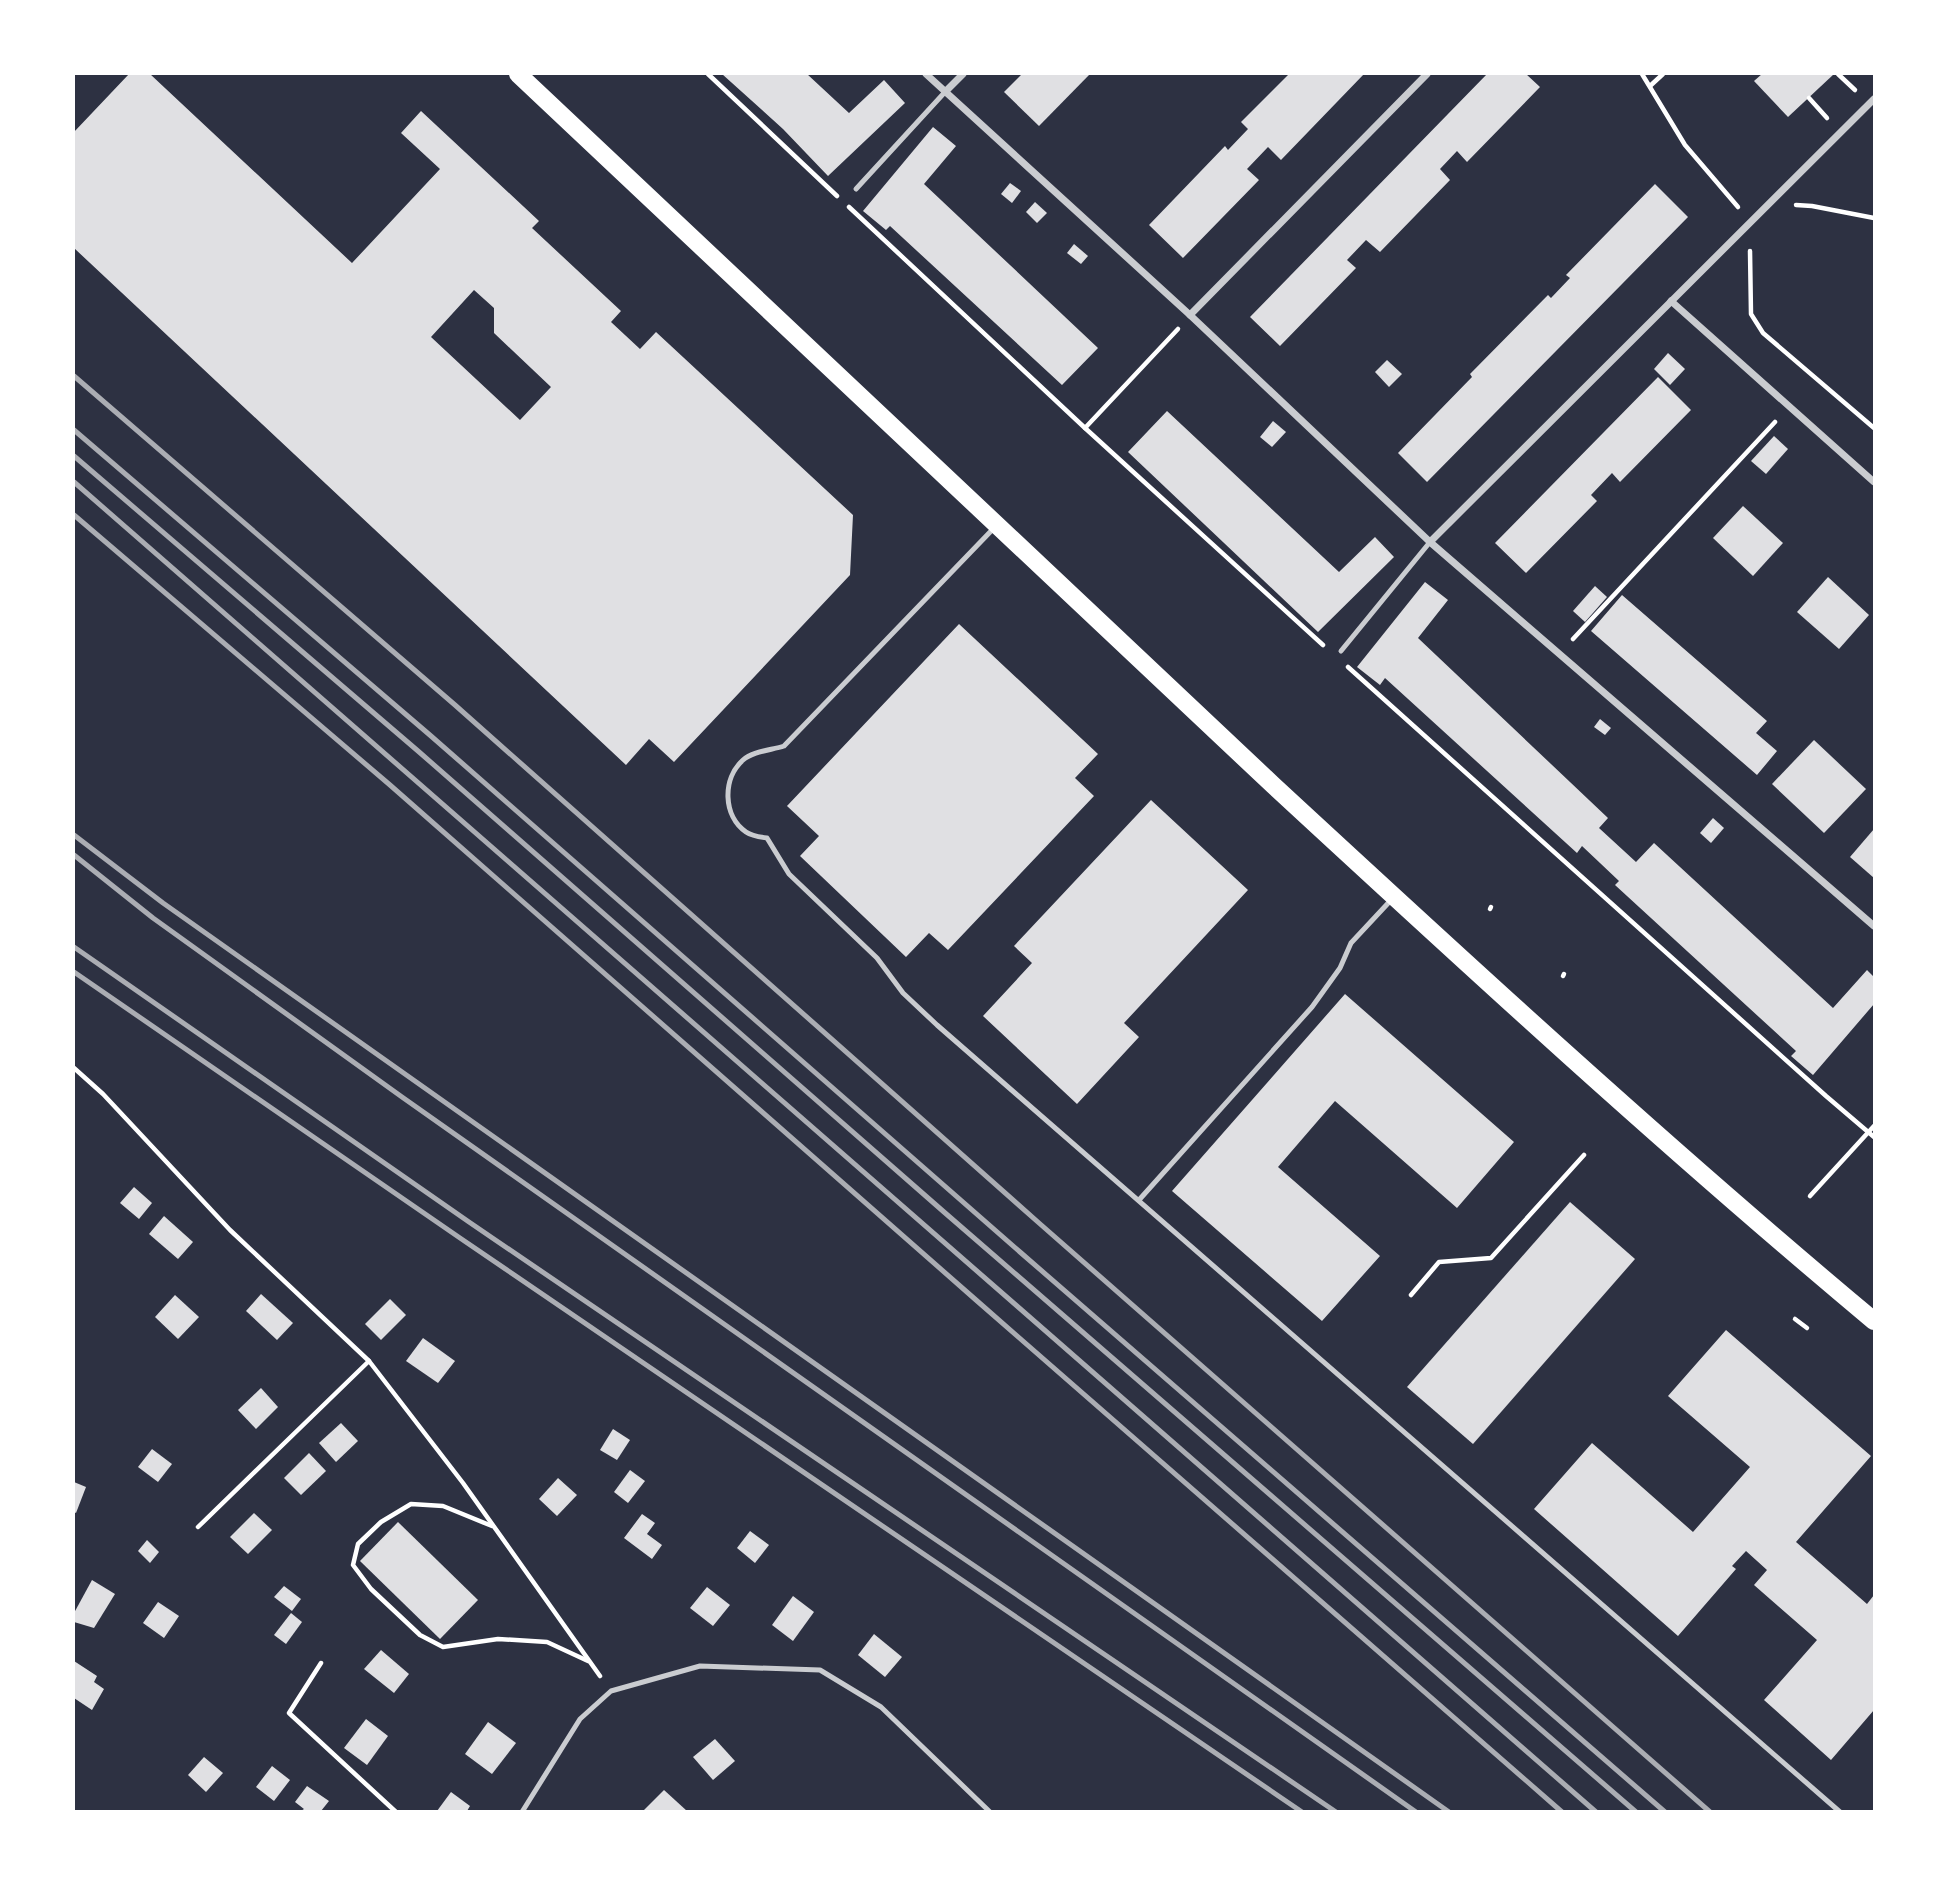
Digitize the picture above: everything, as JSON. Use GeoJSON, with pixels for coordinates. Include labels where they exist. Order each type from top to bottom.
{"type":"FeatureCollection","features":[{"type":"Feature","properties":{"kind":"main road"},"geometry":{"type":"LineString","coordinates":[[519,74],[995,526],[1394,897],[1688,1162],[1874,1321]]}},
{"type":"Feature","properties":{"kind":"street"},"geometry":{"type":"LineString","coordinates":[[926,74],[1190,316],[1430,542],[1874,926]]}},
{"type":"Feature","properties":{"kind":"street"},"geometry":{"type":"LineString","coordinates":[[945,92],[963,74]]}},
{"type":"Feature","properties":{"kind":"street"},"geometry":{"type":"LineString","coordinates":[[1190,316],[1427,74]]}},
{"type":"Feature","properties":{"kind":"street"},"geometry":{"type":"LineString","coordinates":[[1430,542],[1874,99]]}},
{"type":"Feature","properties":{"kind":"street"},"geometry":{"type":"LineString","coordinates":[[1671,301],[1874,482]]}},
{"type":"Feature","properties":{"kind":"lane"},"geometry":{"type":"LineString","coordinates":[[856,189],[945,92]]}},
{"type":"Feature","properties":{"kind":"lane"},"geometry":{"type":"LineString","coordinates":[[995,526],[784,746],[750,756],[741,763],[729,787],[729,807],[734,821],[748,834],[767,838],[789,874],[877,958],[903,993],[1840,1811]]}},
{"type":"Feature","properties":{"kind":"lane"},"geometry":{"type":"LineString","coordinates":[[1341,651],[1430,542]]}},
{"type":"Feature","properties":{"kind":"lane"},"geometry":{"type":"LineString","coordinates":[[1139,1200],[1312,1007],[1340,968],[1351,943],[1394,897]]}},
{"type":"Feature","properties":{"kind":"lane"},"geometry":{"type":"LineString","coordinates":[[522,1811],[580,1719],[611,1691],[700,1666],[820,1670],[881,1707],[990,1811]]}},
{"type":"Feature","properties":{"kind":"path"},"geometry":{"type":"LineString","coordinates":[[708,74],[1085,428],[1326,648]]}},
{"type":"Feature","properties":{"kind":"path"},"geometry":{"type":"LineString","coordinates":[[1642,74],[1685,145],[1738,207]]}},
{"type":"Feature","properties":{"kind":"path"},"geometry":{"type":"LineString","coordinates":[[1650,86],[1663,74]]}},
{"type":"Feature","properties":{"kind":"path"},"geometry":{"type":"LineString","coordinates":[[1838,74],[1859,95]]}},
{"type":"Feature","properties":{"kind":"path"},"geometry":{"type":"LineString","coordinates":[[1809,98],[1830,122]]}},
{"type":"Feature","properties":{"kind":"path"},"geometry":{"type":"LineString","coordinates":[[1792,205],[1812,206],[1874,218]]}},
{"type":"Feature","properties":{"kind":"path"},"geometry":{"type":"LineString","coordinates":[[1750,246],[1751,314],[1763,333],[1874,428]]}},
{"type":"Feature","properties":{"kind":"path"},"geometry":{"type":"LineString","coordinates":[[1085,428],[1190,316]]}},
{"type":"Feature","properties":{"kind":"path"},"geometry":{"type":"LineString","coordinates":[[1559,654],[1775,422]]}},
{"type":"Feature","properties":{"kind":"path"},"geometry":{"type":"LineString","coordinates":[[1346,666],[1828,1094],[1874,1138]]}},
{"type":"Feature","properties":{"kind":"path"},"geometry":{"type":"LineString","coordinates":[[74,1068],[103,1094],[230,1230],[369,1361],[463,1483],[611,1691]]}},
{"type":"Feature","properties":{"kind":"path"},"geometry":{"type":"LineString","coordinates":[[1810,1196],[1874,1126]]}},
{"type":"Feature","properties":{"kind":"path"},"geometry":{"type":"LineString","coordinates":[[1411,1295],[1439,1262],[1491,1258],[1584,1155]]}},
{"type":"Feature","properties":{"kind":"path"},"geometry":{"type":"LineString","coordinates":[[1795,1319],[1807,1328]]}},
{"type":"Feature","properties":{"kind":"path"},"geometry":{"type":"LineString","coordinates":[[198,1527],[369,1361]]}},
{"type":"Feature","properties":{"kind":"path"},"geometry":{"type":"LineString","coordinates":[[493,1526],[443,1506],[411,1504],[381,1522],[358,1544],[353,1565],[371,1589],[420,1635],[443,1647],[498,1639],[547,1642],[589,1661]]}},
{"type":"Feature","properties":{"kind":"path"},"geometry":{"type":"LineString","coordinates":[[321,1663],[289,1713],[396,1811]]}},
{"type":"Feature","properties":{"kind":"building"},"geometry":{"type":"Polygon","coordinates":[[[129,74],[150,74],[352,263],[440,169],[401,133],[421,111],[539,221],[532,228],[621,311],[611,322],[640,349],[656,332],[853,515],[850,575],[674,762],[649,739],[626,765],[74,248],[74,132],[129,74]],[[474,290],[431,337],[520,420],[551,387],[494,333],[494,308],[474,290]]]}},
{"type":"Feature","properties":{"kind":"building"},"geometry":{"type":"Polygon","coordinates":[[[722,74],[807,74],[849,113],[884,80],[905,103],[828,176],[783,129],[722,74]]]}},
{"type":"Feature","properties":{"kind":"building"},"geometry":{"type":"Polygon","coordinates":[[[1022,74],[1090,74],[1039,126],[1004,92],[1022,74]]]}},
{"type":"Feature","properties":{"kind":"building"},"geometry":{"type":"Polygon","coordinates":[[[1289,74],[1364,74],[1281,160],[1268,147],[1247,169],[1259,180],[1183,258],[1149,225],[1225,146],[1228,150],[1248,129],[1241,122],[1289,74]]]}},
{"type":"Feature","properties":{"kind":"building"},"geometry":{"type":"Polygon","coordinates":[[[1487,74],[1526,74],[1540,87],[1467,162],[1457,151],[1440,169],[1450,180],[1380,252],[1366,240],[1347,260],[1356,268],[1280,346],[1250,317],[1487,74]]]}},
{"type":"Feature","properties":{"kind":"building"},"geometry":{"type":"Polygon","coordinates":[[[1762,74],[1834,74],[1788,117],[1754,81],[1762,74]]]}},
{"type":"Feature","properties":{"kind":"building"},"geometry":{"type":"Polygon","coordinates":[[[933,127],[956,146],[924,184],[1098,348],[1062,385],[890,226],[886,230],[863,211],[933,127]]]}},
{"type":"Feature","properties":{"kind":"building"},"geometry":{"type":"Polygon","coordinates":[[[1010,183],[1021,191],[1012,203],[1001,194],[1010,183]]]}},
{"type":"Feature","properties":{"kind":"building"},"geometry":{"type":"Polygon","coordinates":[[[1655,184],[1688,217],[1427,482],[1398,453],[1472,377],[1470,374],[1548,295],[1551,298],[1570,278],[1566,275],[1655,184]]]}},
{"type":"Feature","properties":{"kind":"building"},"geometry":{"type":"Polygon","coordinates":[[[1035,202],[1047,213],[1037,223],[1026,212],[1035,202]]]}},
{"type":"Feature","properties":{"kind":"building"},"geometry":{"type":"Polygon","coordinates":[[[1074,244],[1088,256],[1081,264],[1067,253],[1074,244]]]}},
{"type":"Feature","properties":{"kind":"building"},"geometry":{"type":"Polygon","coordinates":[[[1668,353],[1685,369],[1670,385],[1654,369],[1668,353]]]}},
{"type":"Feature","properties":{"kind":"building"},"geometry":{"type":"Polygon","coordinates":[[[1387,360],[1402,374],[1389,387],[1375,372],[1387,360]]]}},
{"type":"Feature","properties":{"kind":"building"},"geometry":{"type":"Polygon","coordinates":[[[1658,377],[1691,410],[1620,482],[1612,473],[1591,495],[1597,501],[1526,573],[1495,543],[1658,377]]]}},
{"type":"Feature","properties":{"kind":"building"},"geometry":{"type":"Polygon","coordinates":[[[1167,411],[1339,572],[1375,537],[1394,557],[1318,632],[1128,452],[1167,411]]]}},
{"type":"Feature","properties":{"kind":"building"},"geometry":{"type":"Polygon","coordinates":[[[1273,421],[1286,432],[1272,447],[1260,437],[1273,421]]]}},
{"type":"Feature","properties":{"kind":"building"},"geometry":{"type":"Polygon","coordinates":[[[1774,436],[1788,449],[1766,474],[1751,461],[1774,436]]]}},
{"type":"Feature","properties":{"kind":"building"},"geometry":{"type":"Polygon","coordinates":[[[1743,506],[1783,543],[1753,576],[1713,538],[1743,506]]]}},
{"type":"Feature","properties":{"kind":"building"},"geometry":{"type":"Polygon","coordinates":[[[1828,577],[1869,615],[1839,649],[1797,612],[1828,577]]]}},
{"type":"Feature","properties":{"kind":"building"},"geometry":{"type":"Polygon","coordinates":[[[1425,582],[1448,600],[1418,638],[1608,818],[1599,828],[1636,862],[1654,843],[1833,1008],[1867,970],[1874,977],[1874,1004],[1813,1075],[1791,1056],[1796,1051],[1615,885],[1619,881],[1582,846],[1577,853],[1385,678],[1380,685],[1357,667],[1425,582]]]}},
{"type":"Feature","properties":{"kind":"building"},"geometry":{"type":"Polygon","coordinates":[[[1595,586],[1607,597],[1585,622],[1573,611],[1595,586]]]}},
{"type":"Feature","properties":{"kind":"building"},"geometry":{"type":"Polygon","coordinates":[[[1622,595],[1767,721],[1756,733],[1777,751],[1757,775],[1591,631],[1622,595]]]}},
{"type":"Feature","properties":{"kind":"building"},"geometry":{"type":"Polygon","coordinates":[[[959,624],[1098,754],[1075,778],[1094,796],[948,950],[929,933],[906,957],[800,856],[819,836],[787,806],[959,624]]]}},
{"type":"Feature","properties":{"kind":"building"},"geometry":{"type":"Polygon","coordinates":[[[1600,719],[1611,728],[1605,735],[1594,727],[1600,719]]]}},
{"type":"Feature","properties":{"kind":"building"},"geometry":{"type":"Polygon","coordinates":[[[1814,740],[1866,789],[1824,833],[1772,784],[1814,740]]]}},
{"type":"Feature","properties":{"kind":"building"},"geometry":{"type":"Polygon","coordinates":[[[1151,800],[1248,890],[1124,1023],[1139,1037],[1077,1104],[983,1016],[1032,963],[1014,946],[1151,800]]]}},
{"type":"Feature","properties":{"kind":"building"},"geometry":{"type":"Polygon","coordinates":[[[1713,818],[1724,828],[1711,843],[1700,833],[1713,818]]]}},
{"type":"Feature","properties":{"kind":"building"},"geometry":{"type":"Polygon","coordinates":[[[1874,829],[1874,878],[1850,857],[1874,829]]]}},
{"type":"Feature","properties":{"kind":"building"},"geometry":{"type":"Polygon","coordinates":[[[1345,994],[1514,1142],[1457,1208],[1335,1101],[1278,1167],[1380,1256],[1322,1321],[1172,1191],[1345,994]]]}},
{"type":"Feature","properties":{"kind":"building"},"geometry":{"type":"Polygon","coordinates":[[[134,1187],[152,1203],[139,1219],[120,1203],[134,1187]]]}},
{"type":"Feature","properties":{"kind":"building"},"geometry":{"type":"Polygon","coordinates":[[[1570,1202],[1635,1259],[1473,1444],[1407,1387],[1570,1202]]]}},
{"type":"Feature","properties":{"kind":"building"},"geometry":{"type":"Polygon","coordinates":[[[164,1216],[193,1242],[178,1259],[149,1234],[164,1216]]]}},
{"type":"Feature","properties":{"kind":"building"},"geometry":{"type":"Polygon","coordinates":[[[261,1294],[293,1323],[277,1340],[246,1311],[261,1294]]]}},
{"type":"Feature","properties":{"kind":"building"},"geometry":{"type":"Polygon","coordinates":[[[175,1295],[199,1317],[178,1339],[155,1317],[175,1295]]]}},
{"type":"Feature","properties":{"kind":"building"},"geometry":{"type":"Polygon","coordinates":[[[390,1299],[406,1315],[381,1340],[365,1324],[390,1299]]]}},
{"type":"Feature","properties":{"kind":"building"},"geometry":{"type":"Polygon","coordinates":[[[1726,1330],[1871,1456],[1796,1542],[1867,1604],[1874,1595],[1874,1710],[1831,1760],[1764,1700],[1817,1640],[1754,1585],[1767,1570],[1746,1551],[1732,1566],[1736,1569],[1678,1636],[1534,1509],[1592,1443],[1693,1532],[1750,1467],[1668,1396],[1726,1330]]]}},
{"type":"Feature","properties":{"kind":"building"},"geometry":{"type":"Polygon","coordinates":[[[423,1338],[455,1361],[438,1383],[406,1361],[423,1338]]]}},
{"type":"Feature","properties":{"kind":"building"},"geometry":{"type":"Polygon","coordinates":[[[261,1388],[278,1407],[256,1429],[238,1410],[261,1388]]]}},
{"type":"Feature","properties":{"kind":"building"},"geometry":{"type":"Polygon","coordinates":[[[341,1423],[358,1441],[336,1462],[319,1443],[341,1423]]]}},
{"type":"Feature","properties":{"kind":"building"},"geometry":{"type":"Polygon","coordinates":[[[613,1429],[630,1440],[617,1460],[600,1450],[613,1429]]]}},
{"type":"Feature","properties":{"kind":"building"},"geometry":{"type":"Polygon","coordinates":[[[152,1449],[172,1464],[158,1482],[138,1467],[152,1449]]]}},
{"type":"Feature","properties":{"kind":"building"},"geometry":{"type":"Polygon","coordinates":[[[309,1453],[326,1471],[301,1495],[284,1478],[309,1453]]]}},
{"type":"Feature","properties":{"kind":"building"},"geometry":{"type":"Polygon","coordinates":[[[630,1470],[645,1481],[628,1503],[614,1492],[630,1470]]]}},
{"type":"Feature","properties":{"kind":"building"},"geometry":{"type":"Polygon","coordinates":[[[558,1478],[577,1495],[557,1516],[539,1499],[558,1478]]]}},
{"type":"Feature","properties":{"kind":"building"},"geometry":{"type":"Polygon","coordinates":[[[74,1482],[86,1487],[76,1513],[74,1512],[74,1482]]]}},
{"type":"Feature","properties":{"kind":"building"},"geometry":{"type":"Polygon","coordinates":[[[254,1513],[272,1530],[248,1554],[230,1537],[254,1513]]]}},
{"type":"Feature","properties":{"kind":"building"},"geometry":{"type":"Polygon","coordinates":[[[642,1514],[655,1523],[647,1534],[662,1545],[652,1559],[624,1538],[642,1514]]]}},
{"type":"Feature","properties":{"kind":"building"},"geometry":{"type":"Polygon","coordinates":[[[398,1522],[478,1600],[440,1639],[360,1561],[398,1522]]]}},
{"type":"Feature","properties":{"kind":"building"},"geometry":{"type":"Polygon","coordinates":[[[750,1531],[769,1545],[755,1563],[737,1548],[750,1531]]]}},
{"type":"Feature","properties":{"kind":"building"},"geometry":{"type":"Polygon","coordinates":[[[147,1540],[159,1552],[150,1563],[138,1551],[147,1540]]]}},
{"type":"Feature","properties":{"kind":"building"},"geometry":{"type":"Polygon","coordinates":[[[92,1580],[115,1594],[94,1628],[74,1622],[74,1613],[92,1580]]]}},
{"type":"Feature","properties":{"kind":"building"},"geometry":{"type":"Polygon","coordinates":[[[284,1586],[301,1599],[292,1611],[274,1597],[284,1586]]]}},
{"type":"Feature","properties":{"kind":"building"},"geometry":{"type":"Polygon","coordinates":[[[707,1587],[730,1605],[713,1626],[690,1608],[707,1587]]]}},
{"type":"Feature","properties":{"kind":"building"},"geometry":{"type":"Polygon","coordinates":[[[793,1596],[814,1612],[793,1641],[772,1625],[793,1596]]]}},
{"type":"Feature","properties":{"kind":"building"},"geometry":{"type":"Polygon","coordinates":[[[158,1602],[179,1616],[164,1638],[143,1623],[158,1602]]]}},
{"type":"Feature","properties":{"kind":"building"},"geometry":{"type":"Polygon","coordinates":[[[291,1613],[302,1622],[286,1644],[274,1635],[291,1613]]]}},
{"type":"Feature","properties":{"kind":"building"},"geometry":{"type":"Polygon","coordinates":[[[874,1634],[902,1657],[885,1677],[858,1655],[874,1634]]]}},
{"type":"Feature","properties":{"kind":"building"},"geometry":{"type":"Polygon","coordinates":[[[381,1650],[409,1674],[394,1693],[364,1669],[381,1650]]]}},
{"type":"Feature","properties":{"kind":"building"},"geometry":{"type":"Polygon","coordinates":[[[74,1661],[97,1676],[94,1682],[104,1689],[92,1710],[74,1698],[74,1661]]]}},
{"type":"Feature","properties":{"kind":"building"},"geometry":{"type":"Polygon","coordinates":[[[366,1719],[388,1736],[367,1765],[344,1748],[366,1719]]]}},
{"type":"Feature","properties":{"kind":"building"},"geometry":{"type":"Polygon","coordinates":[[[488,1722],[516,1743],[492,1774],[465,1754],[488,1722]]]}},
{"type":"Feature","properties":{"kind":"building"},"geometry":{"type":"Polygon","coordinates":[[[715,1739],[735,1761],[713,1780],[693,1757],[715,1739]]]}},
{"type":"Feature","properties":{"kind":"building"},"geometry":{"type":"Polygon","coordinates":[[[204,1757],[223,1773],[206,1792],[188,1775],[204,1757]]]}},
{"type":"Feature","properties":{"kind":"building"},"geometry":{"type":"Polygon","coordinates":[[[272,1766],[290,1780],[274,1801],[256,1787],[272,1766]]]}},
{"type":"Feature","properties":{"kind":"building"},"geometry":{"type":"Polygon","coordinates":[[[307,1786],[329,1801],[321,1811],[301,1811],[304,1809],[295,1802],[307,1786]]]}},
{"type":"Feature","properties":{"kind":"building"},"geometry":{"type":"Polygon","coordinates":[[[664,1790],[687,1811],[643,1811],[664,1790]]]}},
{"type":"Feature","properties":{"kind":"building"},"geometry":{"type":"Polygon","coordinates":[[[451,1792],[470,1806],[467,1811],[437,1811],[451,1792]]]}},
{"type":"Feature","properties":{"kind":"railway"},"geometry":{"type":"LineString","coordinates":[[74,376],[455,705],[1039,1223],[1710,1812]]}},
{"type":"Feature","properties":{"kind":"railway"},"geometry":{"type":"LineString","coordinates":[[74,430],[431,736],[1665,1812]]}},
{"type":"Feature","properties":{"kind":"railway"},"geometry":{"type":"LineString","coordinates":[[74,456],[418,751],[944,1212],[1636,1812]]}},
{"type":"Feature","properties":{"kind":"railway"},"geometry":{"type":"LineString","coordinates":[[74,482],[1596,1812]]}},
{"type":"Feature","properties":{"kind":"railway"},"geometry":{"type":"LineString","coordinates":[[74,515],[390,785],[1562,1812]]}},
{"type":"Feature","properties":{"kind":"railway"},"geometry":{"type":"LineString","coordinates":[[74,835],[163,903],[1449,1812]]}},
{"type":"Feature","properties":{"kind":"railway"},"geometry":{"type":"LineString","coordinates":[[74,855],[153,918],[402,1097],[1416,1812]]}},
{"type":"Feature","properties":{"kind":"railway"},"geometry":{"type":"LineString","coordinates":[[74,947],[469,1222],[1336,1812]]}},
{"type":"Feature","properties":{"kind":"railway"},"geometry":{"type":"LineString","coordinates":[[74,972],[1302,1812]]}}]}
